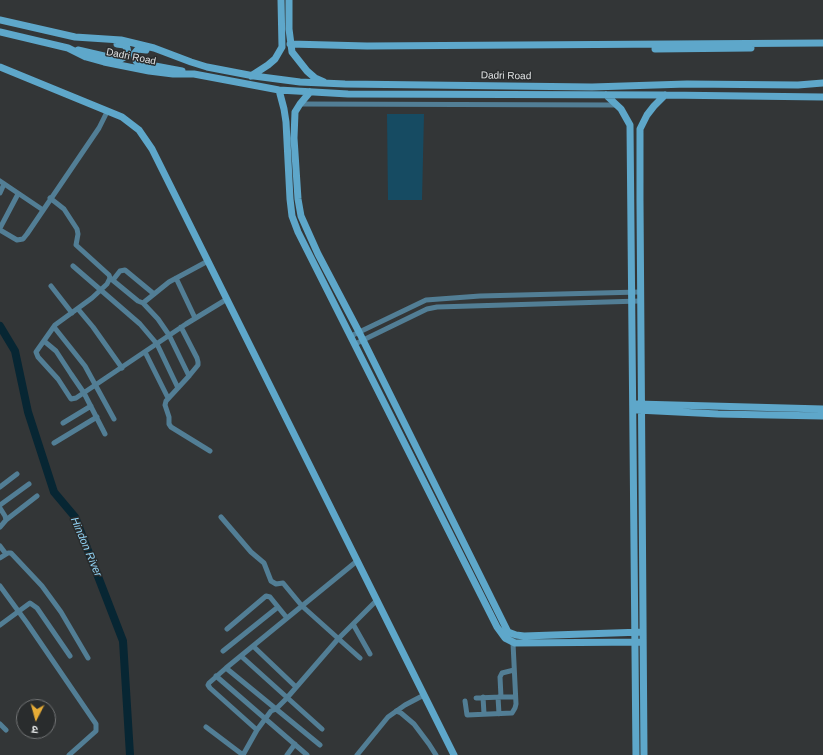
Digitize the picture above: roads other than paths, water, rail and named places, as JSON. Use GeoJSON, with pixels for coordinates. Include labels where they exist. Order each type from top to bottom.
{"type":"FeatureCollection","features":[{"type":"Feature","properties":{"kind":"street"},"geometry":{"type":"LineString","coordinates":[[281,0],[291,47],[299,62],[315,78],[328,84]]}},
{"type":"Feature","properties":{"kind":"street"},"geometry":{"type":"LineString","coordinates":[[252,76],[275,60],[279,54],[282,46],[285,18],[289,0]]}},
{"type":"Feature","properties":{"kind":"street","name":"Dadri Road"},"geometry":{"type":"LineString","coordinates":[[0,20],[76,37],[124,45],[127,48],[128,53],[122,59],[117,59],[0,32]]}},
{"type":"Feature","properties":{"kind":"street","name":"Dadri Road"},"geometry":{"type":"LineString","coordinates":[[76,37],[121,40],[154,48],[191,62]]}},
{"type":"Feature","properties":{"kind":"street"},"geometry":{"type":"LineString","coordinates":[[291,47],[823,43]]}},
{"type":"Feature","properties":{"kind":"street"},"geometry":{"type":"LineString","coordinates":[[291,47],[367,51],[823,48]]}},
{"type":"Feature","properties":{"kind":"street","name":"Dadri Road"},"geometry":{"type":"LineString","coordinates":[[68,48],[86,57],[104,62],[149,71],[173,74],[194,74]]}},
{"type":"Feature","properties":{"kind":"street","name":"Dadri Road"},"geometry":{"type":"LineString","coordinates":[[823,83],[798,85],[687,84],[592,87],[328,84],[252,76],[169,57],[142,48],[138,49],[134,54],[136,61],[139,63],[279,90],[310,92],[348,94],[823,97]]}},
{"type":"Feature","properties":{"kind":"street"},"geometry":{"type":"LineString","coordinates":[[0,67],[122,117],[139,130],[152,149],[454,755]]}},
{"type":"Feature","properties":{"kind":"street"},"geometry":{"type":"LineString","coordinates":[[279,90],[286,122],[292,216],[298,232],[497,627],[502,634],[512,639],[643,642]]}},
{"type":"Feature","properties":{"kind":"street"},"geometry":{"type":"LineString","coordinates":[[310,92],[295,112],[294,138],[298,199],[302,216],[318,254],[359,332],[512,639],[515,697],[515,708],[512,713],[467,715],[465,701]]}},
{"type":"Feature","properties":{"kind":"street"},"geometry":{"type":"LineString","coordinates":[[606,95],[621,109],[630,125],[636,755]]}},
{"type":"Feature","properties":{"kind":"street"},"geometry":{"type":"LineString","coordinates":[[644,755],[640,129],[647,115],[665,95]]}},
{"type":"Feature","properties":{"kind":"street"},"geometry":{"type":"LineString","coordinates":[[300,104],[616,105]]}},
{"type":"Feature","properties":{"kind":"street"},"geometry":{"type":"LineString","coordinates":[[18,194],[0,229],[15,240],[20,240],[27,234],[50,198],[99,128],[107,112]]}},
{"type":"Feature","properties":{"kind":"street"},"geometry":{"type":"LineString","coordinates":[[0,194],[2,183],[43,210]]}},
{"type":"Feature","properties":{"kind":"street"},"geometry":{"type":"LineString","coordinates":[[50,198],[64,209],[77,229],[78,234],[76,246],[109,275],[111,279],[138,301],[143,303],[158,318],[169,335],[189,376]]}},
{"type":"Feature","properties":{"kind":"street"},"geometry":{"type":"LineString","coordinates":[[630,201],[640,202]]}},
{"type":"Feature","properties":{"kind":"street"},"geometry":{"type":"LineString","coordinates":[[143,303],[176,278],[208,261]]}},
{"type":"Feature","properties":{"kind":"street"},"geometry":{"type":"LineString","coordinates":[[73,266],[140,324],[157,344],[178,388]]}},
{"type":"Feature","properties":{"kind":"street"},"geometry":{"type":"LineString","coordinates":[[154,294],[125,270],[120,271],[78,309],[54,327],[36,352],[58,379],[69,398],[73,399],[84,393],[181,327],[227,299]]}},
{"type":"Feature","properties":{"kind":"street"},"geometry":{"type":"LineString","coordinates":[[176,278],[195,318]]}},
{"type":"Feature","properties":{"kind":"street"},"geometry":{"type":"LineString","coordinates":[[51,286],[72,313]]}},
{"type":"Feature","properties":{"kind":"street"},"geometry":{"type":"LineString","coordinates":[[351,336],[426,300],[480,296],[640,292]]}},
{"type":"Feature","properties":{"kind":"street"},"geometry":{"type":"LineString","coordinates":[[355,344],[427,309],[437,307],[632,300],[640,301]]}},
{"type":"Feature","properties":{"kind":"street"},"geometry":{"type":"LineString","coordinates":[[78,309],[94,327],[122,368]]}},
{"type":"Feature","properties":{"kind":"street"},"geometry":{"type":"LineString","coordinates":[[54,327],[85,366],[114,419]]}},
{"type":"Feature","properties":{"kind":"street"},"geometry":{"type":"LineString","coordinates":[[181,327],[198,362],[198,365],[168,398],[165,405],[169,417],[169,424],[210,451]]}},
{"type":"Feature","properties":{"kind":"street"},"geometry":{"type":"LineString","coordinates":[[44,341],[56,351],[84,393],[105,434]]}},
{"type":"Feature","properties":{"kind":"street"},"geometry":{"type":"LineString","coordinates":[[145,352],[168,398]]}},
{"type":"Feature","properties":{"kind":"street"},"geometry":{"type":"LineString","coordinates":[[63,423],[91,406]]}},
{"type":"Feature","properties":{"kind":"street"},"geometry":{"type":"LineString","coordinates":[[633,407],[823,409]]}},
{"type":"Feature","properties":{"kind":"street"},"geometry":{"type":"LineString","coordinates":[[641,407],[718,414],[823,416]]}},
{"type":"Feature","properties":{"kind":"street"},"geometry":{"type":"LineString","coordinates":[[54,443],[97,418]]}},
{"type":"Feature","properties":{"kind":"street"},"geometry":{"type":"LineString","coordinates":[[0,487],[17,474]]}},
{"type":"Feature","properties":{"kind":"street"},"geometry":{"type":"LineString","coordinates":[[6,520],[0,507],[29,484]]}},
{"type":"Feature","properties":{"kind":"street"},"geometry":{"type":"LineString","coordinates":[[0,527],[6,520],[37,496]]}},
{"type":"Feature","properties":{"kind":"street"},"geometry":{"type":"LineString","coordinates":[[221,517],[251,552],[264,563],[271,581],[276,584],[283,583],[302,606],[338,640],[360,658]]}},
{"type":"Feature","properties":{"kind":"street"},"geometry":{"type":"LineString","coordinates":[[0,546],[6,554]]}},
{"type":"Feature","properties":{"kind":"street"},"geometry":{"type":"LineString","coordinates":[[0,558],[6,554],[13,554],[42,586],[88,658]]}},
{"type":"Feature","properties":{"kind":"street"},"geometry":{"type":"LineString","coordinates":[[257,730],[210,688],[208,685],[209,683],[357,561]]}},
{"type":"Feature","properties":{"kind":"street"},"geometry":{"type":"LineString","coordinates":[[0,586],[19,611],[96,724],[96,731],[69,755]]}},
{"type":"Feature","properties":{"kind":"street"},"geometry":{"type":"LineString","coordinates":[[227,629],[266,596],[270,597],[287,618]]}},
{"type":"Feature","properties":{"kind":"street"},"geometry":{"type":"LineString","coordinates":[[206,727],[243,755],[257,730],[271,711],[276,709],[286,699],[338,640],[377,600]]}},
{"type":"Feature","properties":{"kind":"street"},"geometry":{"type":"LineString","coordinates":[[0,625],[28,604],[32,604],[70,656]]}},
{"type":"Feature","properties":{"kind":"street"},"geometry":{"type":"LineString","coordinates":[[224,651],[278,607]]}},
{"type":"Feature","properties":{"kind":"street"},"geometry":{"type":"LineString","coordinates":[[353,624],[370,654]]}},
{"type":"Feature","properties":{"kind":"street"},"geometry":{"type":"LineString","coordinates":[[512,639],[524,636],[643,632]]}},
{"type":"Feature","properties":{"kind":"street"},"geometry":{"type":"LineString","coordinates":[[253,646],[296,687]]}},
{"type":"Feature","properties":{"kind":"street"},"geometry":{"type":"LineString","coordinates":[[241,656],[286,699],[322,729]]}},
{"type":"Feature","properties":{"kind":"street"},"geometry":{"type":"LineString","coordinates":[[226,668],[320,745]]}},
{"type":"Feature","properties":{"kind":"street"},"geometry":{"type":"LineString","coordinates":[[499,714],[500,677],[502,673],[514,670]]}},
{"type":"Feature","properties":{"kind":"street"},"geometry":{"type":"LineString","coordinates":[[216,676],[307,755]]}},
{"type":"Feature","properties":{"kind":"street"},"geometry":{"type":"LineString","coordinates":[[358,755],[388,717],[424,695]]}},
{"type":"Feature","properties":{"kind":"street"},"geometry":{"type":"LineString","coordinates":[[483,697],[484,714]]}},
{"type":"Feature","properties":{"kind":"street"},"geometry":{"type":"LineString","coordinates":[[476,698],[515,697]]}},
{"type":"Feature","properties":{"kind":"street"},"geometry":{"type":"LineString","coordinates":[[396,711],[401,713],[414,724],[436,755]]}},
{"type":"Feature","properties":{"kind":"street"},"geometry":{"type":"LineString","coordinates":[[0,724],[6,730]]}},
{"type":"Feature","properties":{"kind":"street"},"geometry":{"type":"LineString","coordinates":[[287,755],[295,744]]}},
{"type":"Feature","properties":{"kind":"waterway","name":"Hindon River"},"geometry":{"type":"LineString","coordinates":[[0,326],[15,351],[28,412],[54,492],[75,517],[123,641],[130,755]]}}]}
